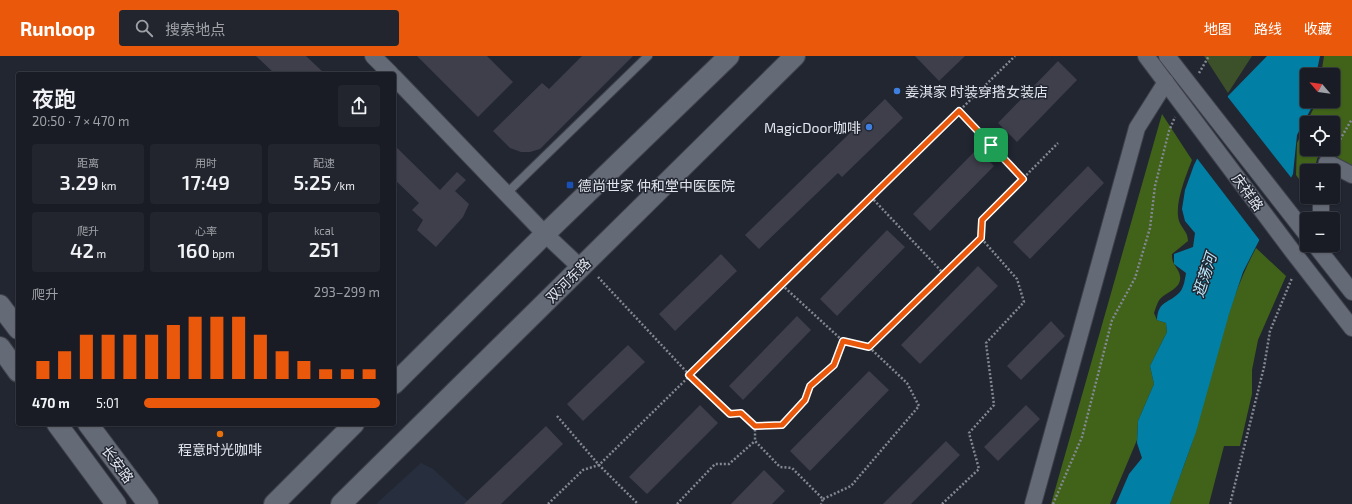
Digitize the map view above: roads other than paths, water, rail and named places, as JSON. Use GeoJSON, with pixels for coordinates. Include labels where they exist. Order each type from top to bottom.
{"type":"FeatureCollection","features":[{"type":"Feature","properties":{"kind":"street"},"geometry":{"type":"LineString","coordinates":[[374,56],[389,72]]}},
{"type":"Feature","properties":{"kind":"street"},"geometry":{"type":"LineString","coordinates":[[396,382],[545,234],[728,56]]}},
{"type":"Feature","properties":{"kind":"street","name":"双河东路"},"geometry":{"type":"LineString","coordinates":[[341,504],[794,56]]}},
{"type":"Feature","properties":{"kind":"street","name":"庆祥路"},"geometry":{"type":"LineString","coordinates":[[1146,56],[1352,328]]}},
{"type":"Feature","properties":{"kind":"street","name":"庆祥路"},"geometry":{"type":"LineString","coordinates":[[1167,56],[1300,226]]}},
{"type":"Feature","properties":{"kind":"street"},"geometry":{"type":"LineString","coordinates":[[396,79],[545,234],[580,267]]}},
{"type":"Feature","properties":{"kind":"street"},"geometry":{"type":"LineString","coordinates":[[1033,504],[1137,128],[1166,82]]}},
{"type":"Feature","properties":{"kind":"street"},"geometry":{"type":"LineString","coordinates":[[1340,171],[1352,175]]}},
{"type":"Feature","properties":{"kind":"street"},"geometry":{"type":"LineString","coordinates":[[1321,252],[1352,292]]}},
{"type":"Feature","properties":{"kind":"street"},"geometry":{"type":"LineString","coordinates":[[0,305],[16,326]]}},
{"type":"Feature","properties":{"kind":"street"},"geometry":{"type":"LineString","coordinates":[[0,347],[16,369]]}},
{"type":"Feature","properties":{"kind":"street","name":"长安路"},"geometry":{"type":"LineString","coordinates":[[58,426],[116,504]]}},
{"type":"Feature","properties":{"kind":"street","name":"长安路"},"geometry":{"type":"LineString","coordinates":[[90,426],[148,504]]}},
{"type":"Feature","properties":{"kind":"street"},"geometry":{"type":"LineString","coordinates":[[274,504],[352,426]]}},
{"type":"Feature","properties":{"kind":"lane"},"geometry":{"type":"LineString","coordinates":[[506,194],[648,56]]}},
{"type":"Feature","properties":{"kind":"water","name":"逛荡河"},"geometry":{"type":"Polygon","coordinates":[[[1267,56],[1320,56],[1317,68],[1300,68],[1300,108],[1311,108],[1307,116],[1300,116],[1300,129],[1297,135],[1293,174],[1243,272],[1229,314],[1196,432],[1170,504],[1116,504],[1129,474],[1142,458],[1137,443],[1138,421],[1154,384],[1150,366],[1167,332],[1166,323],[1157,320],[1159,309],[1180,292],[1185,280],[1186,273],[1174,264],[1174,254],[1193,247],[1195,233],[1185,221],[1182,209],[1185,190],[1194,165],[1228,96],[1267,56]]]}},
{"type":"Feature","properties":{"kind":"place","name":"姜淇家 时装穿搭女装店"},"geometry":{"type":"Point","coordinates":[897,91]}},
{"type":"Feature","properties":{"kind":"place","name":"MagicDoor咖啡"},"geometry":{"type":"Point","coordinates":[869,127]}},
{"type":"Feature","properties":{"kind":"place","name":"德尚世家 仲和堂中医医院"},"geometry":{"type":"Point","coordinates":[570,185]}},
{"type":"Feature","properties":{"kind":"place","name":"程意时光咖啡"},"geometry":{"type":"Point","coordinates":[220,434]}}]}
